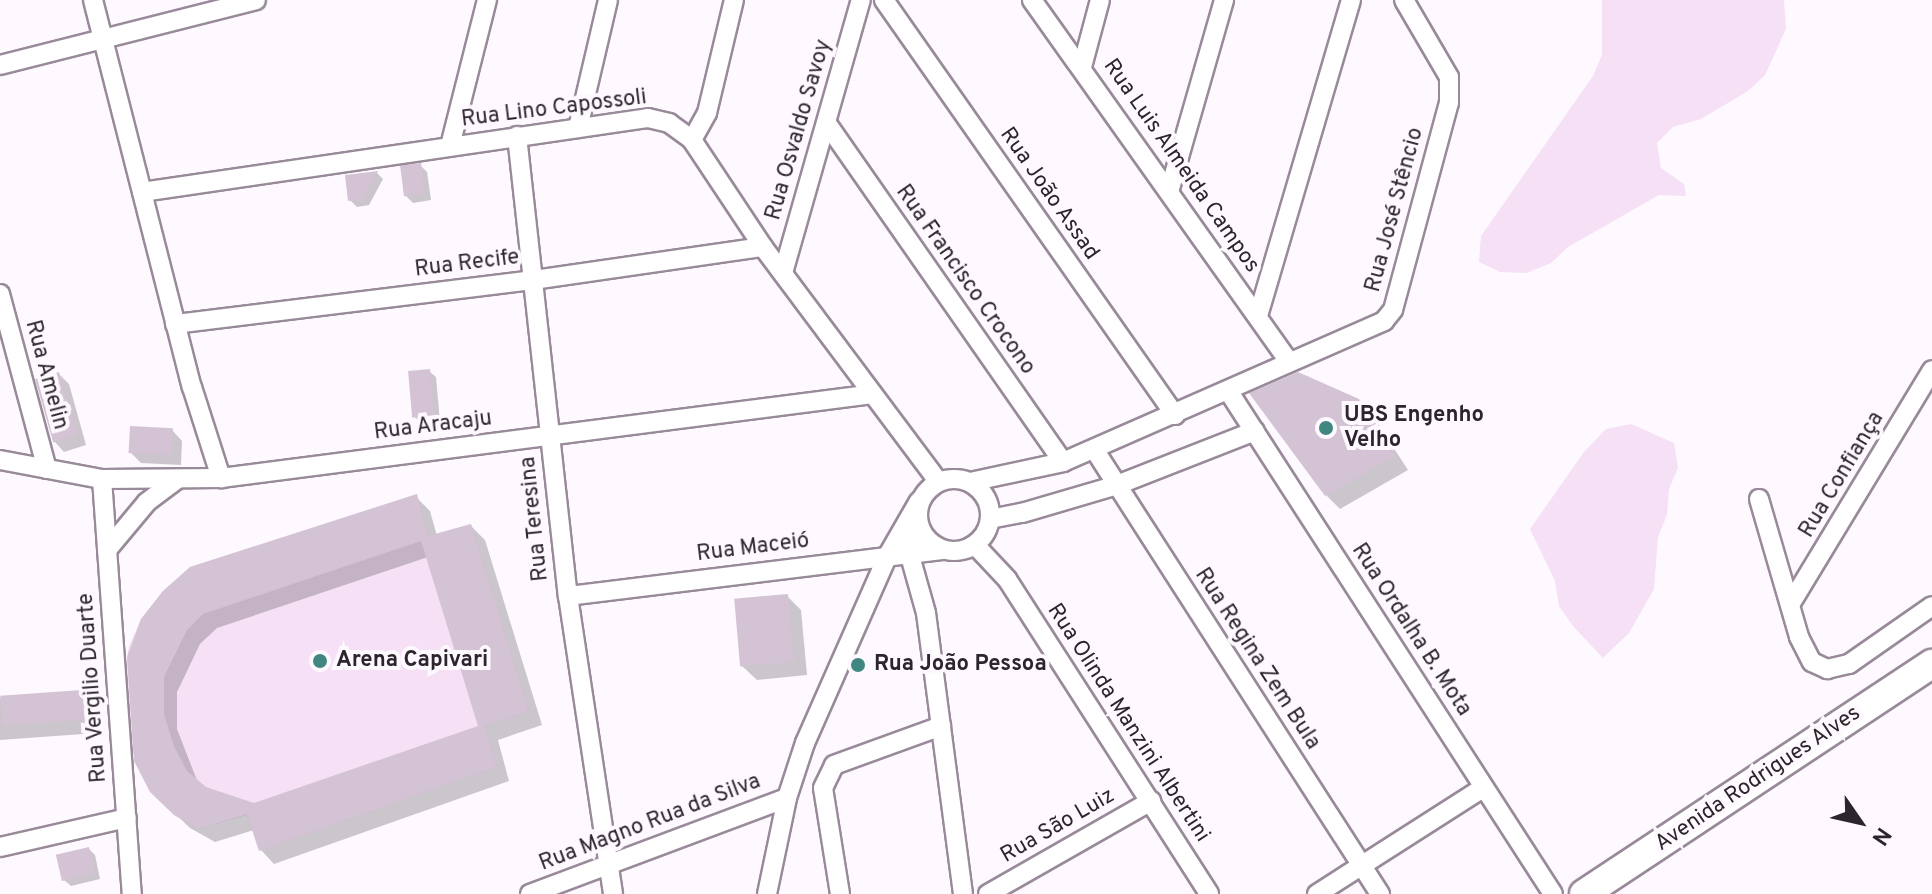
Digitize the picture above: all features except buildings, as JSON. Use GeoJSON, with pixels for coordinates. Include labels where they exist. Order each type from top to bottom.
{"type":"FeatureCollection","features":[{"type":"Feature","properties":{"kind":"main road","name":"Avenida Rodrigues Alves"},"geometry":{"type":"LineString","coordinates":[[1584,894],[1928,674]]}},
{"type":"Feature","properties":{"kind":"street"},"geometry":{"type":"LineString","coordinates":[[93,0],[175,324],[221,478]]}},
{"type":"Feature","properties":{"kind":"street"},"geometry":{"type":"LineString","coordinates":[[0,65],[256,0]]}},
{"type":"Feature","properties":{"kind":"street"},"geometry":{"type":"LineString","coordinates":[[450,146],[487,0]]}},
{"type":"Feature","properties":{"kind":"street"},"geometry":{"type":"LineString","coordinates":[[578,128],[608,0]]}},
{"type":"Feature","properties":{"kind":"street"},"geometry":{"type":"LineString","coordinates":[[692,140],[707,113],[734,0]]}},
{"type":"Feature","properties":{"kind":"street","name":"Rua Osvaldo Savoy"},"geometry":{"type":"LineString","coordinates":[[783,273],[828,125],[861,0]]}},
{"type":"Feature","properties":{"kind":"street","name":"Rua João Assad"},"geometry":{"type":"LineString","coordinates":[[884,0],[1175,415]]}},
{"type":"Feature","properties":{"kind":"street","name":"Rua Luis Almeida Campos"},"geometry":{"type":"LineString","coordinates":[[1032,0],[1289,361]]}},
{"type":"Feature","properties":{"kind":"street"},"geometry":{"type":"LineString","coordinates":[[1082,67],[1100,0]]}},
{"type":"Feature","properties":{"kind":"street"},"geometry":{"type":"LineString","coordinates":[[1169,192],[1224,0]]}},
{"type":"Feature","properties":{"kind":"street"},"geometry":{"type":"LineString","coordinates":[[1258,316],[1351,0]]}},
{"type":"Feature","properties":{"kind":"street","name":"Rua José Stêncio"},"geometry":{"type":"LineString","coordinates":[[970,482],[1063,462],[1229,392],[1289,361],[1374,328],[1393,310],[1449,103],[1449,77],[1404,0]]}},
{"type":"Feature","properties":{"kind":"street","name":"Rua Lino Capossoli"},"geometry":{"type":"LineString","coordinates":[[142,192],[648,118],[669,123],[692,140],[763,247],[938,481]]}},
{"type":"Feature","properties":{"kind":"street","name":"Rua Francisco Crocono"},"geometry":{"type":"LineString","coordinates":[[828,125],[1063,462]]}},
{"type":"Feature","properties":{"kind":"street","name":"Rua Teresina"},"geometry":{"type":"LineString","coordinates":[[517,136],[568,596],[613,894]]}},
{"type":"Feature","properties":{"kind":"street","name":"Rua Recife"},"geometry":{"type":"LineString","coordinates":[[175,324],[533,280],[763,247]]}},
{"type":"Feature","properties":{"kind":"street","name":"Rua Amelin"},"geometry":{"type":"LineString","coordinates":[[0,294],[47,469]]}},
{"type":"Feature","properties":{"kind":"street","name":"Rua Confiança"},"geometry":{"type":"LineString","coordinates":[[1791,603],[1932,370]]}},
{"type":"Feature","properties":{"kind":"street","name":"Rua Ordalha B. Mota"},"geometry":{"type":"LineString","coordinates":[[1229,392],[1553,894]]}},
{"type":"Feature","properties":{"kind":"street","name":"Rua Aracaju"},"geometry":{"type":"LineString","coordinates":[[0,460],[102,479],[221,478],[873,394]]}},
{"type":"Feature","properties":{"kind":"street"},"geometry":{"type":"LineString","coordinates":[[989,521],[1117,485],[1255,431]]}},
{"type":"Feature","properties":{"kind":"street","name":"Rua Regina Zem Bula"},"geometry":{"type":"LineString","coordinates":[[1094,449],[1380,894]]}},
{"type":"Feature","properties":{"kind":"street"},"geometry":{"type":"LineString","coordinates":[[767,894],[787,798],[805,743],[888,555],[918,508],[938,481],[954,478],[970,482],[982,491],[989,504],[989,521],[975,545],[959,551],[943,550],[929,542],[919,529],[918,508]]}},
{"type":"Feature","properties":{"kind":"street","name":"Rua Vergilio Duarte"},"geometry":{"type":"LineString","coordinates":[[102,479],[132,894]]}},
{"type":"Feature","properties":{"kind":"street"},"geometry":{"type":"LineString","coordinates":[[107,550],[147,502],[177,479]]}},
{"type":"Feature","properties":{"kind":"street","name":"Rua Confiança"},"geometry":{"type":"LineString","coordinates":[[1759,499],[1799,637],[1812,662],[1827,669],[1849,664],[1932,606]]}},
{"type":"Feature","properties":{"kind":"street"},"geometry":{"type":"LineString","coordinates":[[918,508],[910,556],[926,613],[963,894]]}},
{"type":"Feature","properties":{"kind":"street","name":"Rua Olinda Manzini Albertini"},"geometry":{"type":"LineString","coordinates":[[989,521],[1007,579]]}},
{"type":"Feature","properties":{"kind":"street","name":"Rua Olinda Manzini Albertini"},"geometry":{"type":"LineString","coordinates":[[975,545],[1007,579],[1209,894]]}},
{"type":"Feature","properties":{"kind":"street","name":"Rua Maceió"},"geometry":{"type":"LineString","coordinates":[[568,596],[943,550]]}},
{"type":"Feature","properties":{"kind":"street"},"geometry":{"type":"LineString","coordinates":[[840,894],[823,788],[834,765],[941,726]]}},
{"type":"Feature","properties":{"kind":"street"},"geometry":{"type":"LineString","coordinates":[[1317,894],[1484,787]]}},
{"type":"Feature","properties":{"kind":"street","name":"Rua Magno Rua da Silva"},"geometry":{"type":"LineString","coordinates":[[530,894],[787,798]]}},
{"type":"Feature","properties":{"kind":"street","name":"Rua São Luiz"},"geometry":{"type":"LineString","coordinates":[[988,894],[1151,801]]}},
{"type":"Feature","properties":{"kind":"street"},"geometry":{"type":"LineString","coordinates":[[0,847],[127,818]]}},
{"type":"Feature","properties":{"kind":"shaded area"},"geometry":{"type":"Polygon","coordinates":[[[1602,0],[1784,0],[1786,29],[1765,75],[1748,91],[1701,119],[1673,127],[1657,143],[1661,168],[1684,184],[1686,196],[1659,195],[1568,247],[1551,263],[1527,273],[1500,272],[1479,262],[1481,236],[1593,76],[1602,55],[1602,0]]]}},
{"type":"Feature","properties":{"kind":"shaded area"},"geometry":{"type":"Polygon","coordinates":[[[1631,424],[1674,443],[1678,468],[1669,489],[1667,515],[1658,537],[1654,589],[1629,633],[1603,658],[1559,606],[1555,581],[1530,529],[1584,452],[1606,429],[1631,424]]]}},
{"type":"Feature","properties":{"kind":"shaded area","name":"Arena Capivari"},"geometry":{"type":"Polygon","coordinates":[[[417,494],[428,536],[471,524],[529,711],[485,726],[497,767],[259,851],[247,815],[199,829],[174,815],[150,792],[127,737],[123,675],[129,646],[141,619],[163,591],[190,567],[417,494]]]}},
{"type":"Feature","properties":{"kind":"place","name":"UBS Engenho Velho"},"geometry":{"type":"Point","coordinates":[1326,428]}},
{"type":"Feature","properties":{"kind":"place","name":"Arena Capivari"},"geometry":{"type":"Point","coordinates":[320,661]}},
{"type":"Feature","properties":{"kind":"place","name":"Rua João Pessoa"},"geometry":{"type":"Point","coordinates":[858,665]}}]}
